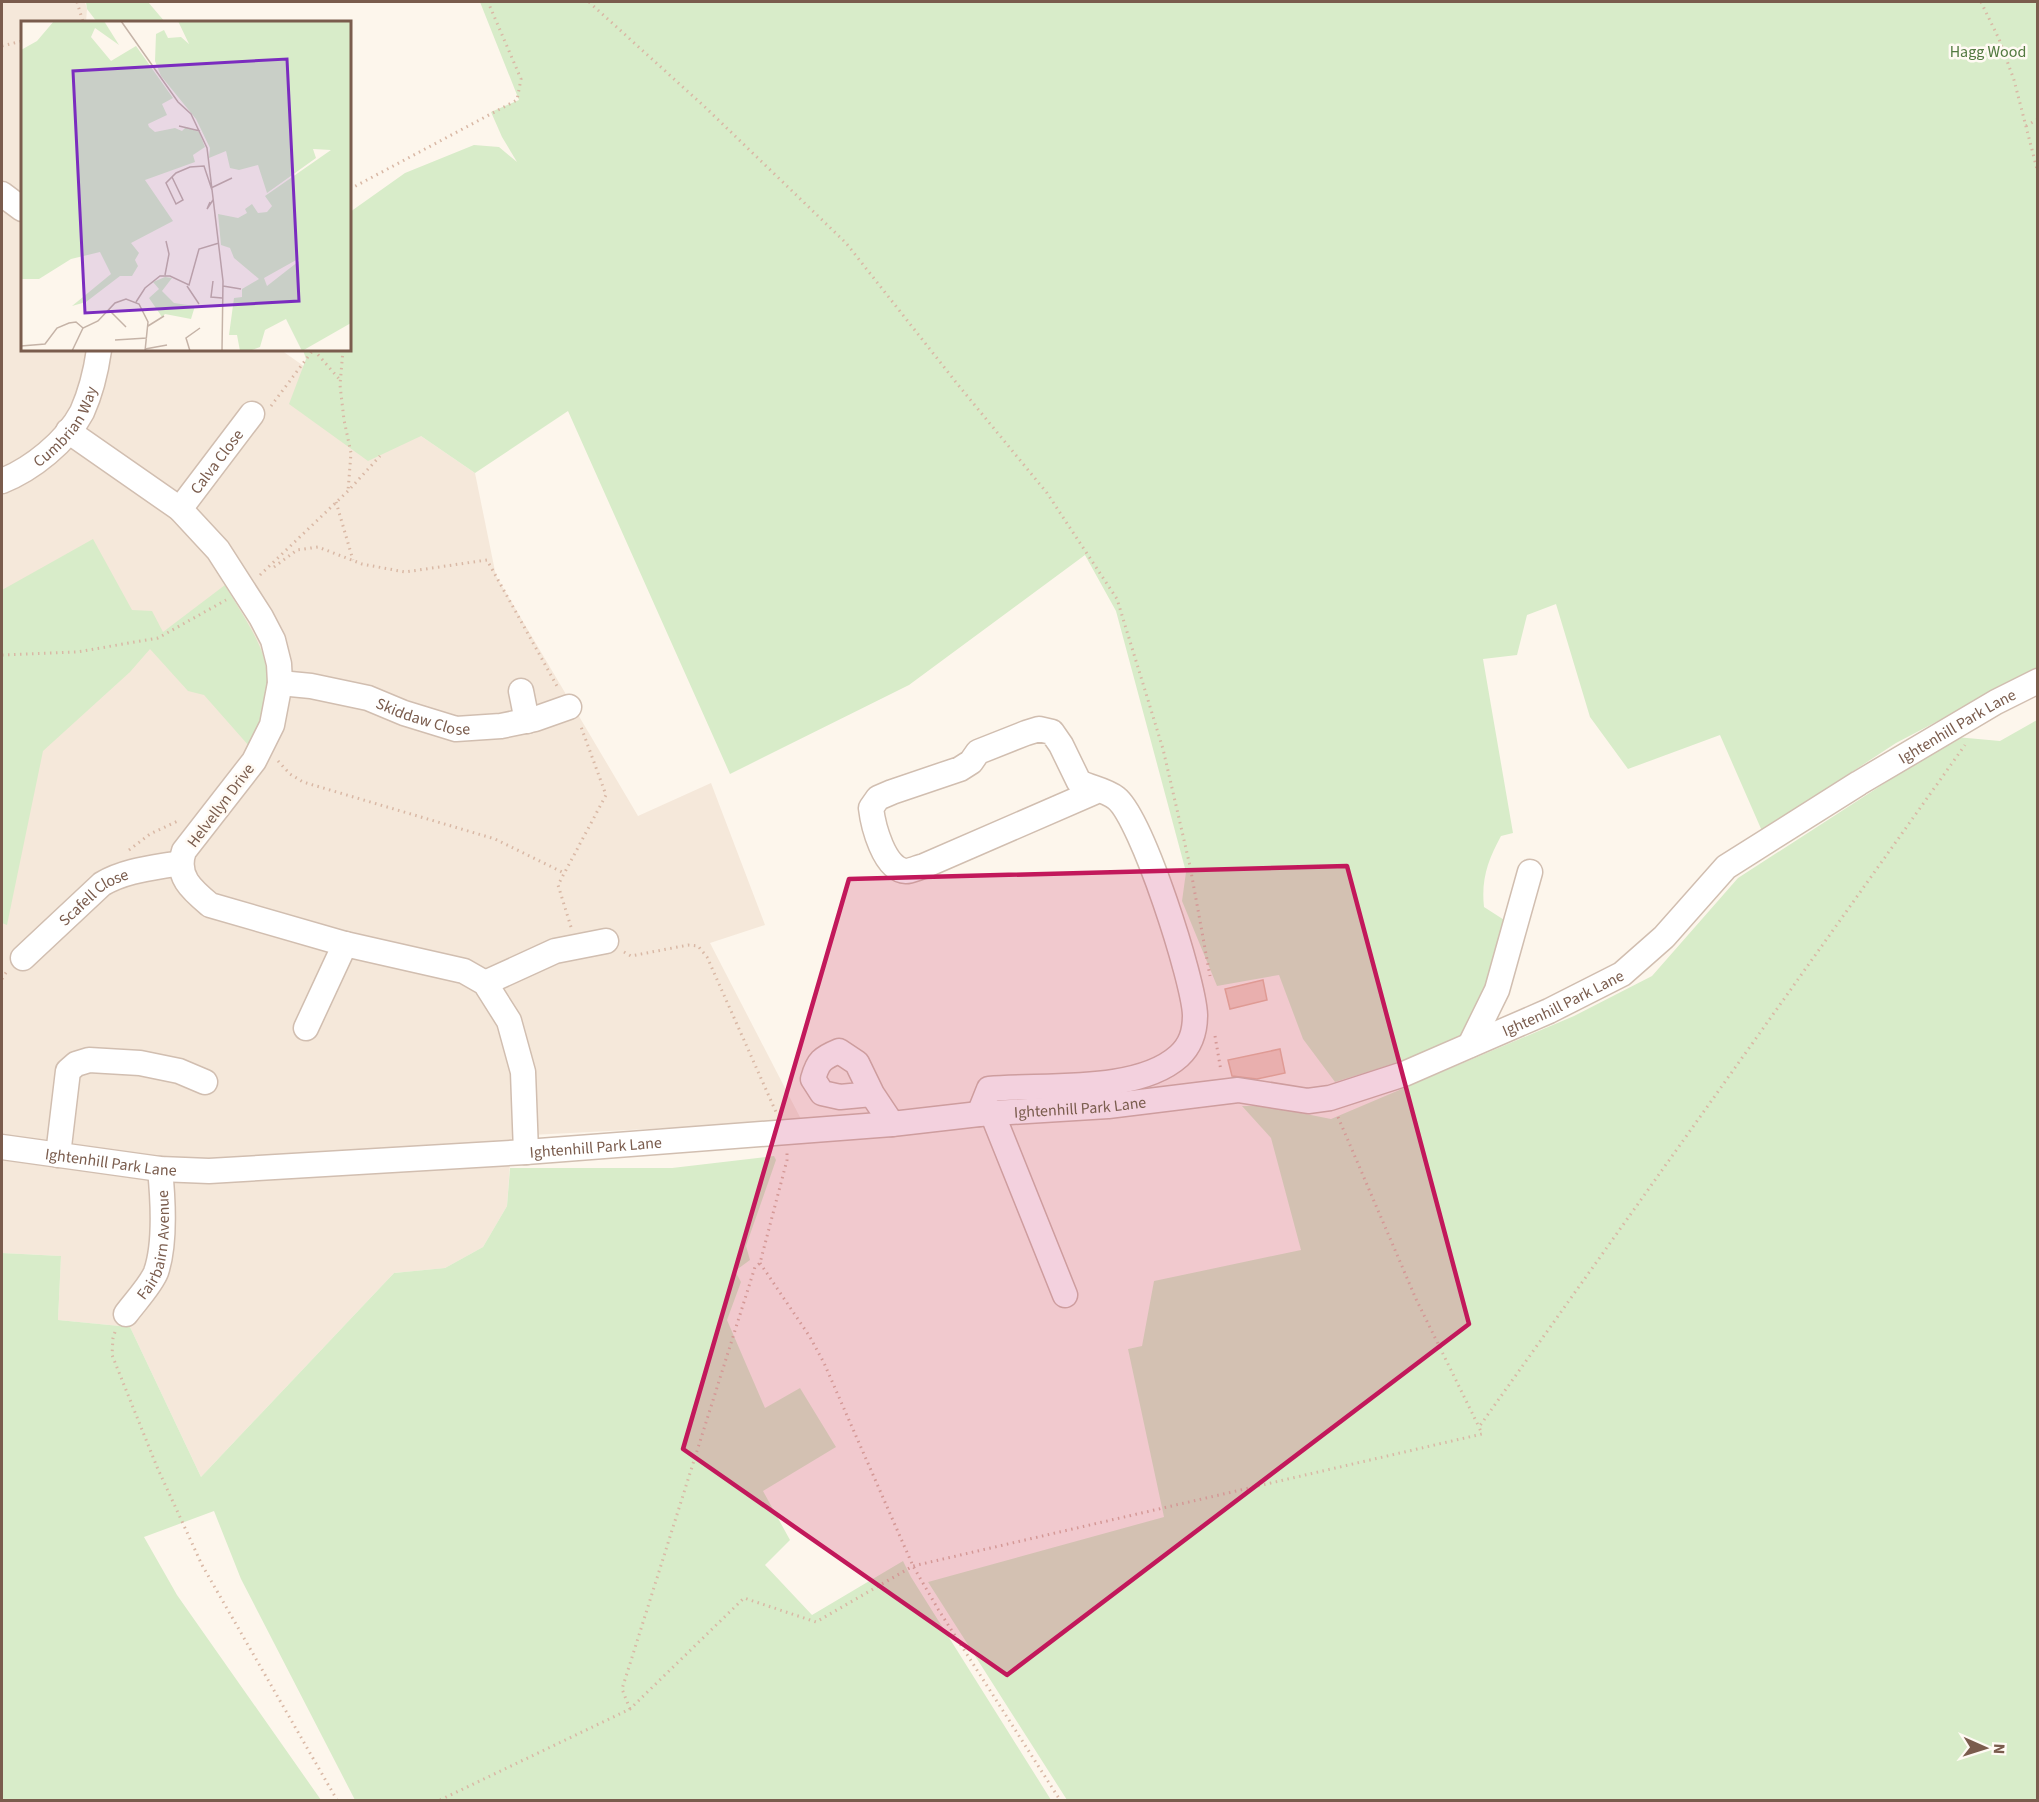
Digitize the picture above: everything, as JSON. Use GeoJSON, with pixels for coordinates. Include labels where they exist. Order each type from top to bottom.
{"type":"FeatureCollection","features":[{"type":"Feature","properties":{"kind":"street","name":"Cumbrian Way"},"geometry":{"type":"LineString","coordinates":[[2,481],[11,478],[45,456],[68,431],[81,413],[93,382],[99,351]]}},
{"type":"Feature","properties":{"kind":"street","name":"Calva Close"},"geometry":{"type":"LineString","coordinates":[[180,509],[243,417]]}},
{"type":"Feature","properties":{"kind":"street","name":"Helvellyn Drive"},"geometry":{"type":"LineString","coordinates":[[68,431],[180,509],[218,550],[273,640],[279,664],[280,684],[277,706],[263,744],[226,799],[184,851],[180,863],[185,879],[210,905],[345,944],[464,971],[485,984],[509,1021],[523,1072],[526,1152]]}},
{"type":"Feature","properties":{"kind":"street","name":"Ightenhill Park Lane"},"geometry":{"type":"LineString","coordinates":[[2,1147],[160,1169],[209,1171],[526,1152],[892,1124],[985,1114],[1108,1106],[1238,1090],[1308,1101],[1330,1098],[1404,1074],[1550,1011],[1622,974],[1664,937],[1726,867],[1859,783],[1995,702],[2037,681]]}},
{"type":"Feature","properties":{"kind":"street","name":"Skiddaw Close"},"geometry":{"type":"LineString","coordinates":[[280,684],[311,686],[368,698],[404,713],[456,729],[501,726],[527,721],[569,707]]}},
{"type":"Feature","properties":{"kind":"street"},"geometry":{"type":"LineString","coordinates":[[520,691],[527,721]]}},
{"type":"Feature","properties":{"kind":"street"},"geometry":{"type":"LineString","coordinates":[[1065,1295],[985,1114],[983,1100],[989,1089],[1113,1083],[1156,1071],[1177,1058],[1189,1045],[1194,1029],[1195,1013],[1176,934],[1136,826],[1117,799],[1099,790],[1079,782],[1052,732],[1039,729],[978,752],[960,769],[878,798],[871,808],[873,823],[887,859],[894,867],[905,871],[924,866],[1099,790]]}},
{"type":"Feature","properties":{"kind":"street","name":"Scafell Close"},"geometry":{"type":"LineString","coordinates":[[22,958],[102,884],[131,871],[180,863]]}},
{"type":"Feature","properties":{"kind":"street"},"geometry":{"type":"LineString","coordinates":[[1470,1045],[1497,990],[1530,872]]}},
{"type":"Feature","properties":{"kind":"street"},"geometry":{"type":"LineString","coordinates":[[485,984],[555,951],[606,941]]}},
{"type":"Feature","properties":{"kind":"street"},"geometry":{"type":"LineString","coordinates":[[306,1028],[345,944]]}},
{"type":"Feature","properties":{"kind":"street"},"geometry":{"type":"LineString","coordinates":[[58,1155],[68,1071],[76,1064],[89,1060],[140,1063],[179,1071],[205,1082]]}},
{"type":"Feature","properties":{"kind":"street"},"geometry":{"type":"LineString","coordinates":[[872,1094],[892,1124]]}},
{"type":"Feature","properties":{"kind":"street","name":"Fairbairn Avenue"},"geometry":{"type":"LineString","coordinates":[[126,1314],[156,1273],[163,1205],[160,1169]]}},
{"type":"Feature","properties":{"kind":"path"},"geometry":{"type":"LineString","coordinates":[[77,2],[83,21]]}},
{"type":"Feature","properties":{"kind":"path"},"geometry":{"type":"LineString","coordinates":[[351,188],[517,100],[521,79],[488,2]]}},
{"type":"Feature","properties":{"kind":"path"},"geometry":{"type":"LineString","coordinates":[[589,2],[706,108],[846,243],[1047,493],[1117,599],[1163,749],[1190,866],[1210,978]]}},
{"type":"Feature","properties":{"kind":"path"},"geometry":{"type":"LineString","coordinates":[[1981,2],[1999,39],[2014,80],[2037,173]]}},
{"type":"Feature","properties":{"kind":"path"},"geometry":{"type":"LineString","coordinates":[[2,46],[21,41]]}},
{"type":"Feature","properties":{"kind":"path"},"geometry":{"type":"LineString","coordinates":[[2026,127],[2037,119]]}},
{"type":"Feature","properties":{"kind":"path"},"geometry":{"type":"LineString","coordinates":[[243,417],[267,411],[312,351]]}},
{"type":"Feature","properties":{"kind":"path"},"geometry":{"type":"LineString","coordinates":[[314,351],[340,381]]}},
{"type":"Feature","properties":{"kind":"path"},"geometry":{"type":"LineString","coordinates":[[343,351],[340,381],[344,420],[351,453],[348,491]]}},
{"type":"Feature","properties":{"kind":"path"},"geometry":{"type":"LineString","coordinates":[[2,655],[77,652],[158,638],[243,590],[348,491],[380,456]]}},
{"type":"Feature","properties":{"kind":"path"},"geometry":{"type":"LineString","coordinates":[[336,502],[353,560]]}},
{"type":"Feature","properties":{"kind":"path"},"geometry":{"type":"LineString","coordinates":[[274,567],[297,550],[318,547],[362,564],[405,572],[487,560],[581,727],[606,795],[558,885],[577,947]]}},
{"type":"Feature","properties":{"kind":"path"},"geometry":{"type":"LineString","coordinates":[[1479,1427],[1968,741]]}},
{"type":"Feature","properties":{"kind":"path"},"geometry":{"type":"LineString","coordinates":[[263,744],[290,774],[303,782],[495,839],[564,873]]}},
{"type":"Feature","properties":{"kind":"path"},"geometry":{"type":"LineString","coordinates":[[124,854],[150,834],[183,819]]}},
{"type":"Feature","properties":{"kind":"path"},"geometry":{"type":"LineString","coordinates":[[606,941],[631,956],[688,945],[698,946],[707,957],[784,1131],[788,1160],[760,1263],[755,1267],[622,1689],[630,1709]]}},
{"type":"Feature","properties":{"kind":"path"},"geometry":{"type":"LineString","coordinates":[[1214,1029],[1224,1092]]}},
{"type":"Feature","properties":{"kind":"path"},"geometry":{"type":"LineString","coordinates":[[440,1800],[630,1709],[744,1598],[816,1622],[913,1566],[1482,1434],[1416,1299],[1330,1098]]}},
{"type":"Feature","properties":{"kind":"path"},"geometry":{"type":"LineString","coordinates":[[760,1263],[810,1337],[825,1364],[913,1566],[1059,1800]]}},
{"type":"Feature","properties":{"kind":"path"},"geometry":{"type":"LineString","coordinates":[[126,1314],[113,1338],[112,1355],[157,1467],[202,1565],[337,1800]]}},
{"type":"Feature","properties":{"kind":"highlighted area"},"geometry":{"type":"Polygon","coordinates":[[[1347,866],[1469,1324],[1007,1675],[683,1449],[849,879],[1347,866]]]}},
{"type":"Feature","properties":{"kind":"shaded area"},"geometry":{"type":"Polygon","coordinates":[[[2,2],[85,2],[86,21],[21,21],[21,351],[282,351],[315,374],[421,436],[475,473],[496,576],[638,816],[711,783],[765,925],[710,943],[802,1121],[512,1136],[507,1206],[483,1247],[445,1268],[394,1273],[201,1477],[130,1327],[58,1320],[61,1256],[2,1253],[2,2]]]}},
{"type":"Feature","properties":{"kind":"green space"},"geometry":{"type":"Polygon","coordinates":[[[86,2],[148,2],[164,21],[96,21],[87,9],[86,2]]]}},
{"type":"Feature","properties":{"kind":"green space","name":"Hagg Wood"},"geometry":{"type":"Polygon","coordinates":[[[480,2],[2037,2],[2037,669],[1896,743],[1762,831],[1720,735],[1628,769],[1590,717],[1556,604],[1527,615],[1517,655],[1483,659],[1513,833],[1501,836],[1492,853],[1485,879],[1484,907],[1512,925],[1468,1033],[1400,1062],[1335,1082],[1303,1039],[1279,975],[1217,986],[1182,901],[1186,872],[1116,611],[1085,555],[909,685],[730,774],[568,411],[475,473],[421,436],[368,461],[289,404],[306,359],[303,351],[351,351],[351,211],[405,173],[474,145],[499,147],[517,162],[491,112],[519,100],[480,2]]]}},
{"type":"Feature","properties":{"kind":"green space"},"geometry":{"type":"Polygon","coordinates":[[[93,539],[132,610],[152,611],[163,632],[225,585],[250,627],[265,661],[266,698],[249,746],[204,695],[188,691],[150,649],[130,672],[43,751],[7,925],[2,923],[2,590],[93,539]]]}},
{"type":"Feature","properties":{"kind":"green space"},"geometry":{"type":"Polygon","coordinates":[[[2037,720],[2037,1800],[1067,1800],[928,1582],[1164,1517],[1128,1349],[1142,1346],[1154,1281],[1301,1250],[1271,1138],[1242,1106],[1266,1106],[1331,1119],[1574,1016],[1652,976],[1738,878],[1956,737],[2000,741],[2037,720]]]}},
{"type":"Feature","properties":{"kind":"green space"},"geometry":{"type":"Polygon","coordinates":[[[774,1156],[776,1160],[746,1246],[750,1260],[735,1271],[741,1282],[727,1320],[765,1408],[800,1388],[836,1447],[763,1491],[790,1540],[765,1565],[812,1615],[903,1561],[1051,1800],[355,1800],[241,1579],[214,1511],[144,1537],[177,1595],[321,1800],[2,1800],[2,1253],[61,1256],[58,1320],[130,1327],[201,1477],[394,1273],[445,1268],[483,1247],[507,1206],[510,1168],[672,1168],[774,1156]]]}},
{"type":"Feature","properties":{"kind":"building"},"geometry":{"type":"Polygon","coordinates":[[[1263,980],[1267,1000],[1230,1009],[1225,989],[1263,980]]]}},
{"type":"Feature","properties":{"kind":"building"},"geometry":{"type":"Polygon","coordinates":[[[1280,1049],[1285,1073],[1257,1079],[1232,1076],[1228,1060],[1280,1049]]]}}]}
